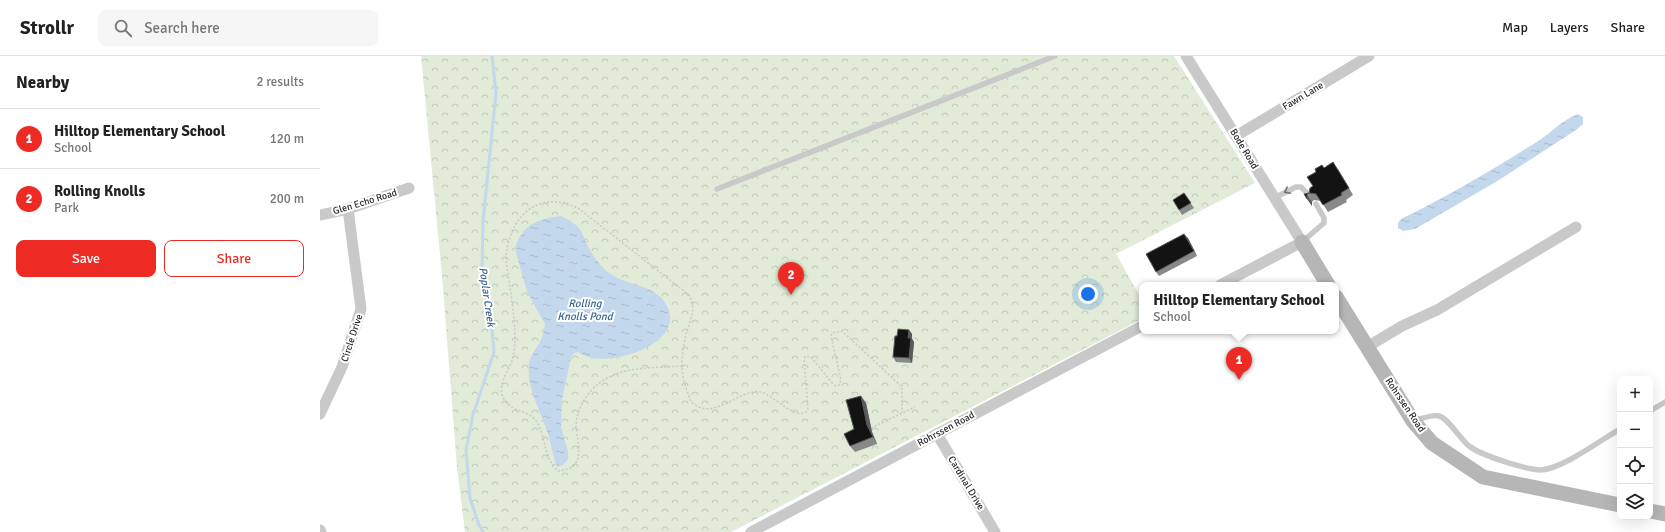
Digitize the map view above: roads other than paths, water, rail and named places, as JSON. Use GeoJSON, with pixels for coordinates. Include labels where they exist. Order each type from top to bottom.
{"type":"FeatureCollection","features":[{"type":"Feature","properties":{"kind":"street","name":"Bode Road"},"geometry":{"type":"LineString","coordinates":[[1186,56],[1302,242]]}},
{"type":"Feature","properties":{"kind":"street","name":"Fawn Lane"},"geometry":{"type":"LineString","coordinates":[[1236,136],[1369,56]]}},
{"type":"Feature","properties":{"kind":"street","name":"Glen Echo Road"},"geometry":{"type":"LineString","coordinates":[[320,215],[348,209],[409,188]]}},
{"type":"Feature","properties":{"kind":"street","name":"Circle Drive"},"geometry":{"type":"LineString","coordinates":[[320,414],[342,367],[361,309],[348,209]]}},
{"type":"Feature","properties":{"kind":"street"},"geometry":{"type":"LineString","coordinates":[[1367,347],[1402,326],[1437,310],[1576,227]]}},
{"type":"Feature","properties":{"kind":"street"},"geometry":{"type":"LineString","coordinates":[[1226,282],[1302,242],[1326,282]]}},
{"type":"Feature","properties":{"kind":"street","name":"Rohrssen Road"},"geometry":{"type":"LineString","coordinates":[[1339,302],[1413,421],[1432,444],[1483,477],[1617,504]]}},
{"type":"Feature","properties":{"kind":"street","name":"Rohrssen Road"},"geometry":{"type":"LineString","coordinates":[[751,532],[1139,328]]}},
{"type":"Feature","properties":{"kind":"street","name":"Cardinal Drive"},"geometry":{"type":"LineString","coordinates":[[937,434],[995,532]]}},
{"type":"Feature","properties":{"kind":"street"},"geometry":{"type":"LineString","coordinates":[[1653,512],[1665,514]]}},
{"type":"Feature","properties":{"kind":"lane"},"geometry":{"type":"LineString","coordinates":[[717,189],[1055,56]]}},
{"type":"Feature","properties":{"kind":"lane"},"geometry":{"type":"LineString","coordinates":[[1274,198],[1296,187],[1301,187],[1311,197]]}},
{"type":"Feature","properties":{"kind":"lane"},"geometry":{"type":"LineString","coordinates":[[1302,242],[1324,223],[1324,218],[1316,204]]}},
{"type":"Feature","properties":{"kind":"lane"},"geometry":{"type":"LineString","coordinates":[[1653,409],[1665,402]]}},
{"type":"Feature","properties":{"kind":"lane"},"geometry":{"type":"LineString","coordinates":[[1413,421],[1438,416],[1444,419],[1470,447],[1488,456],[1541,470],[1552,468],[1617,431]]}},
{"type":"Feature","properties":{"kind":"water"},"geometry":{"type":"Polygon","coordinates":[[[1578,114],[1583,117],[1583,124],[1576,130],[1499,180],[1415,229],[1403,231],[1398,228],[1398,223],[1401,219],[1486,173],[1541,139],[1567,119],[1578,114]]]}},
{"type":"Feature","properties":{"kind":"water","name":"Rolling Knolls Pond"},"geometry":{"type":"Polygon","coordinates":[[[561,216],[571,221],[579,228],[594,256],[602,267],[609,273],[617,278],[652,291],[659,296],[665,302],[669,311],[670,323],[665,333],[655,342],[630,354],[616,358],[603,359],[590,358],[578,352],[574,353],[571,357],[562,400],[561,427],[568,451],[568,459],[563,465],[557,466],[548,434],[532,390],[529,372],[530,360],[541,340],[545,324],[527,292],[515,249],[522,234],[532,224],[545,219],[561,216]]]}},
{"type":"Feature","properties":{"kind":"waterway","name":"Poplar Creek"},"geometry":{"type":"LineString","coordinates":[[483,532],[479,525],[470,498],[466,450],[473,415],[494,352],[491,318],[482,270],[483,221],[496,93],[492,56]]}},
{"type":"Feature","properties":{"kind":"place","name":"Rolling Knolls"},"geometry":{"type":"Point","coordinates":[791,295]}},
{"type":"Feature","properties":{"kind":"place","name":"Hilltop Elementary School"},"geometry":{"type":"Point","coordinates":[1239,380]}}]}
